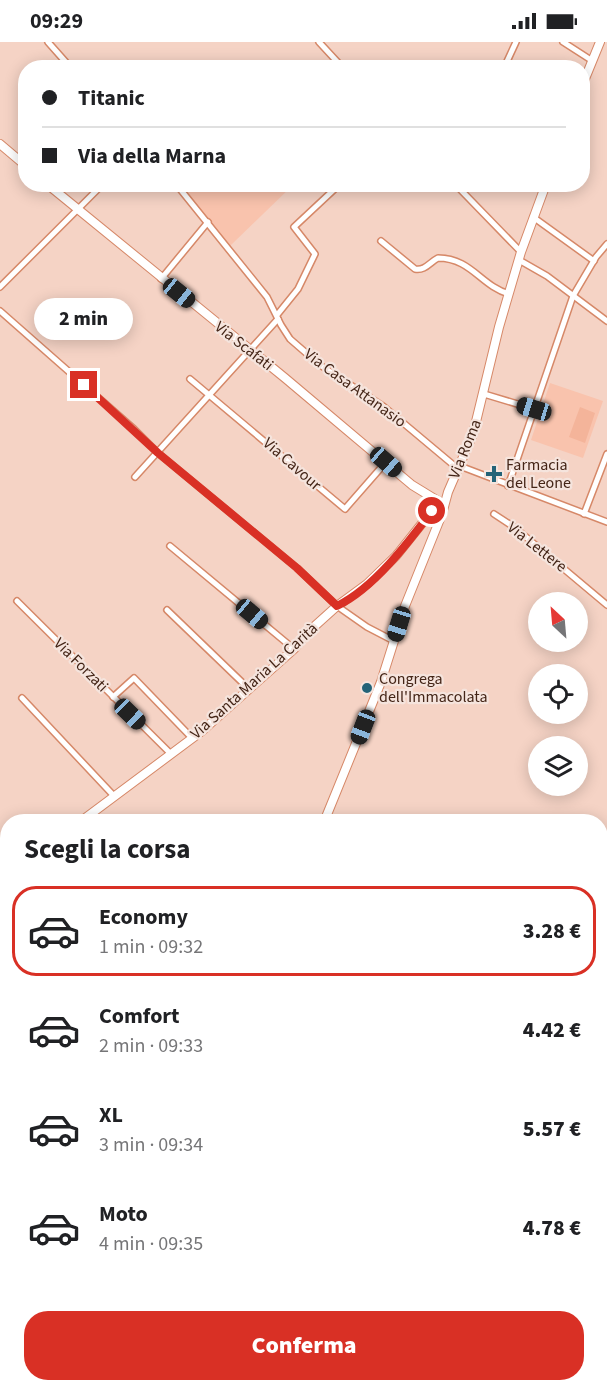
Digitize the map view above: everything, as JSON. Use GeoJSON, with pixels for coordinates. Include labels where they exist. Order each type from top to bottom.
{"type":"FeatureCollection","features":[{"type":"Feature","properties":{"kind":"street"},"geometry":{"type":"LineString","coordinates":[[48,42],[64,60]]}},
{"type":"Feature","properties":{"kind":"street"},"geometry":{"type":"LineString","coordinates":[[319,42],[336,60]]}},
{"type":"Feature","properties":{"kind":"street"},"geometry":{"type":"LineString","coordinates":[[508,60],[516,42]]}},
{"type":"Feature","properties":{"kind":"street"},"geometry":{"type":"LineString","coordinates":[[563,42],[591,60]]}},
{"type":"Feature","properties":{"kind":"street"},"geometry":{"type":"LineString","coordinates":[[590,63],[600,42]]}},
{"type":"Feature","properties":{"kind":"street"},"geometry":{"type":"LineString","coordinates":[[0,144],[18,159]]}},
{"type":"Feature","properties":{"kind":"street","name":"Via Scafati"},"geometry":{"type":"LineString","coordinates":[[57,192],[412,485],[443,504]]}},
{"type":"Feature","properties":{"kind":"street"},"geometry":{"type":"LineString","coordinates":[[0,287],[95,192]]}},
{"type":"Feature","properties":{"kind":"street","name":"Via Casa Attanasio"},"geometry":{"type":"LineString","coordinates":[[183,192],[267,297],[289,338],[320,365],[383,406],[457,468]]}},
{"type":"Feature","properties":{"kind":"street"},"geometry":{"type":"LineString","coordinates":[[135,477],[250,351],[298,289],[315,254],[294,227],[331,192]]}},
{"type":"Feature","properties":{"kind":"street"},"geometry":{"type":"LineString","coordinates":[[462,192],[520,256],[607,321]]}},
{"type":"Feature","properties":{"kind":"street","name":"Via Roma"},"geometry":{"type":"LineString","coordinates":[[327,814],[381,682],[405,606],[442,514],[443,504],[473,434],[520,256],[543,192]]}},
{"type":"Feature","properties":{"kind":"street"},"geometry":{"type":"LineString","coordinates":[[534,218],[594,261]]}},
{"type":"Feature","properties":{"kind":"street"},"geometry":{"type":"LineString","coordinates":[[161,279],[208,222]]}},
{"type":"Feature","properties":{"kind":"street"},"geometry":{"type":"LineString","coordinates":[[381,241],[415,269],[426,267],[438,258],[456,260],[498,291],[509,294]]}},
{"type":"Feature","properties":{"kind":"street"},"geometry":{"type":"LineString","coordinates":[[508,486],[573,296],[607,244]]}},
{"type":"Feature","properties":{"kind":"street"},"geometry":{"type":"LineString","coordinates":[[0,311],[134,429],[158,453],[297,568],[337,606],[394,642]]}},
{"type":"Feature","properties":{"kind":"street","name":"Via Cavour"},"geometry":{"type":"LineString","coordinates":[[190,379],[256,432],[345,509],[386,462]]}},
{"type":"Feature","properties":{"kind":"street"},"geometry":{"type":"LineString","coordinates":[[484,393],[534,409]]}},
{"type":"Feature","properties":{"kind":"street"},"geometry":{"type":"LineString","coordinates":[[584,514],[607,454]]}},
{"type":"Feature","properties":{"kind":"street"},"geometry":{"type":"LineString","coordinates":[[457,468],[465,468],[607,522]]}},
{"type":"Feature","properties":{"kind":"street","name":"Via Santa Maria La Carità"},"geometry":{"type":"LineString","coordinates":[[90,814],[192,738],[249,689],[337,606],[367,584],[396,556],[432,511],[443,504]]}},
{"type":"Feature","properties":{"kind":"street","name":"Via Lettere"},"geometry":{"type":"LineString","coordinates":[[494,514],[514,527],[607,605]]}},
{"type":"Feature","properties":{"kind":"street"},"geometry":{"type":"LineString","coordinates":[[170,546],[294,649]]}},
{"type":"Feature","properties":{"kind":"street","name":"Via Forzati"},"geometry":{"type":"LineString","coordinates":[[17,602],[171,754]]}},
{"type":"Feature","properties":{"kind":"street"},"geometry":{"type":"LineString","coordinates":[[167,610],[249,689]]}},
{"type":"Feature","properties":{"kind":"street"},"geometry":{"type":"LineString","coordinates":[[113,697],[134,678],[192,738]]}},
{"type":"Feature","properties":{"kind":"street"},"geometry":{"type":"LineString","coordinates":[[22,698],[114,796]]}},
{"type":"Feature","properties":{"kind":"shaded area"},"geometry":{"type":"Polygon","coordinates":[[[186,192],[286,192],[230,246],[186,192]]]}},
{"type":"Feature","properties":{"kind":"shaded area"},"geometry":{"type":"Polygon","coordinates":[[[550,383],[603,401],[583,458],[531,440],[550,383]]]}},
{"type":"Feature","properties":{"kind":"shaded area"},"geometry":{"type":"Polygon","coordinates":[[[580,407],[595,413],[585,443],[569,437],[580,407]]]}},
{"type":"Feature","properties":{"kind":"place","name":"Farmacia del Leone"},"geometry":{"type":"Point","coordinates":[494,474]}},
{"type":"Feature","properties":{"kind":"place","name":"Congrega dell'Immacolata"},"geometry":{"type":"Point","coordinates":[367,688]}},
{"type":"Feature","properties":{"kind":"route"},"geometry":{"type":"LineString","coordinates":[[84,385],[158,453],[297,568],[337,606],[367,584],[396,556],[432,511]]}}]}
